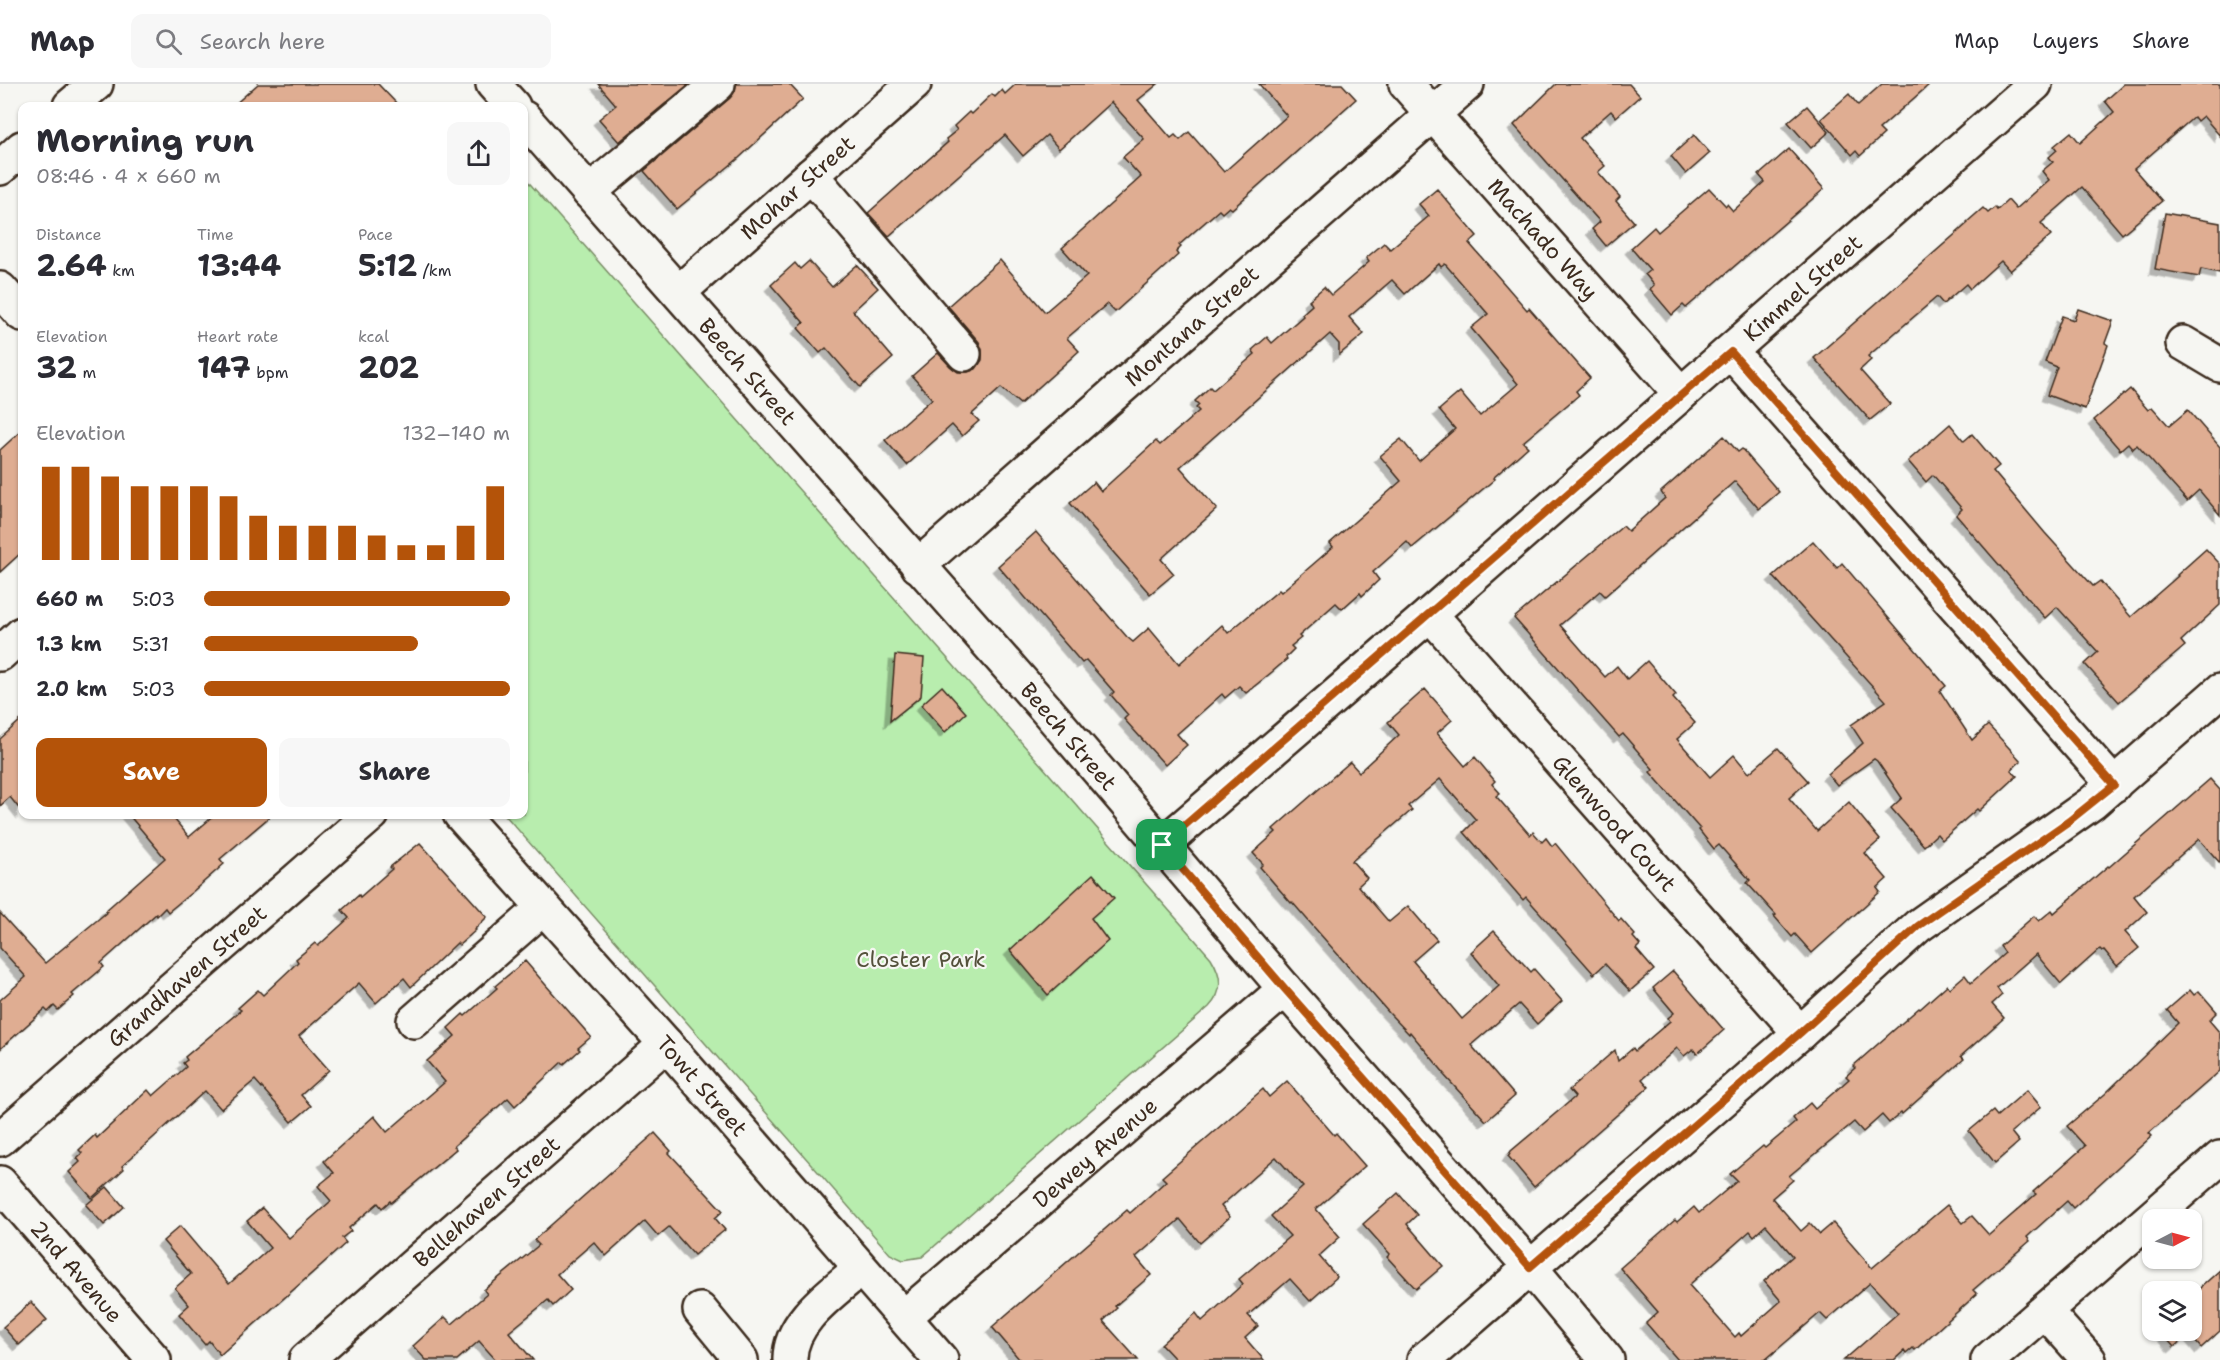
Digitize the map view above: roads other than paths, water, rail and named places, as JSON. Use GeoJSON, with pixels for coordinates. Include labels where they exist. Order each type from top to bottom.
{"type":"FeatureCollection","features":[{"type":"Feature","properties":{"kind":"street"},"geometry":{"type":"LineString","coordinates":[[75,102],[96,84]]}},
{"type":"Feature","properties":{"kind":"street"},"geometry":{"type":"LineString","coordinates":[[493,84],[509,102]]}},
{"type":"Feature","properties":{"kind":"street"},"geometry":{"type":"LineString","coordinates":[[589,192],[718,84]]}},
{"type":"Feature","properties":{"kind":"street","name":"Mohar Street"},"geometry":{"type":"LineString","coordinates":[[679,292],[914,84]]}},
{"type":"Feature","properties":{"kind":"street","name":"Machado Way"},"geometry":{"type":"LineString","coordinates":[[1406,84],[1681,394]]}},
{"type":"Feature","properties":{"kind":"street","name":"Montana Street"},"geometry":{"type":"LineString","coordinates":[[918,566],[1467,84]]}},
{"type":"Feature","properties":{"kind":"street","name":"Kimmel Street"},"geometry":{"type":"LineString","coordinates":[[1162,845],[1731,352],[2035,84]]}},
{"type":"Feature","properties":{"kind":"street","name":"Beech Street"},"geometry":{"type":"LineString","coordinates":[[528,123],[679,292],[1530,1267],[1607,1360]]}},
{"type":"Feature","properties":{"kind":"street"},"geometry":{"type":"LineString","coordinates":[[0,168],[18,152]]}},
{"type":"Feature","properties":{"kind":"street"},"geometry":{"type":"LineString","coordinates":[[812,175],[964,354]]}},
{"type":"Feature","properties":{"kind":"street"},"geometry":{"type":"LineString","coordinates":[[0,289],[18,309]]}},
{"type":"Feature","properties":{"kind":"street"},"geometry":{"type":"LineString","coordinates":[[2183,343],[2220,365]]}},
{"type":"Feature","properties":{"kind":"street"},"geometry":{"type":"LineString","coordinates":[[1731,352],[2114,785]]}},
{"type":"Feature","properties":{"kind":"street","name":"Glenwood Court"},"geometry":{"type":"LineString","coordinates":[[1430,614],[1800,1033]]}},
{"type":"Feature","properties":{"kind":"street"},"geometry":{"type":"LineString","coordinates":[[0,654],[18,638]]}},
{"type":"Feature","properties":{"kind":"street"},"geometry":{"type":"LineString","coordinates":[[1424,1360],[1800,1033],[1918,926],[2069,821],[2114,785],[2220,691]]}},
{"type":"Feature","properties":{"kind":"street","name":"Grandhaven Street"},"geometry":{"type":"LineString","coordinates":[[0,1139],[366,819]]}},
{"type":"Feature","properties":{"kind":"street","name":"Towt Street"},"geometry":{"type":"LineString","coordinates":[[464,819],[666,1044],[941,1360]]}},
{"type":"Feature","properties":{"kind":"street"},"geometry":{"type":"LineString","coordinates":[[414,1021],[543,908]]}},
{"type":"Feature","properties":{"kind":"street","name":"Dewey Avenue"},"geometry":{"type":"LineString","coordinates":[[904,1317],[1285,989]]}},
{"type":"Feature","properties":{"kind":"street","name":"Bellehaven Street"},"geometry":{"type":"LineString","coordinates":[[306,1360],[666,1044]]}},
{"type":"Feature","properties":{"kind":"street"},"geometry":{"type":"LineString","coordinates":[[1988,1360],[2220,1158]]}},
{"type":"Feature","properties":{"kind":"street","name":"2nd Avenue"},"geometry":{"type":"LineString","coordinates":[[0,1182],[154,1360]]}},
{"type":"Feature","properties":{"kind":"street"},"geometry":{"type":"LineString","coordinates":[[790,1360],[796,1335],[805,1318],[860,1269]]}},
{"type":"Feature","properties":{"kind":"street"},"geometry":{"type":"LineString","coordinates":[[700,1311],[741,1360]]}},
{"type":"Feature","properties":{"kind":"street"},"geometry":{"type":"LineString","coordinates":[[2044,1311],[2089,1360]]}},
{"type":"Feature","properties":{"kind":"park label","name":"Closter Park"},"geometry":{"type":"Point","coordinates":[921,959]}}]}
